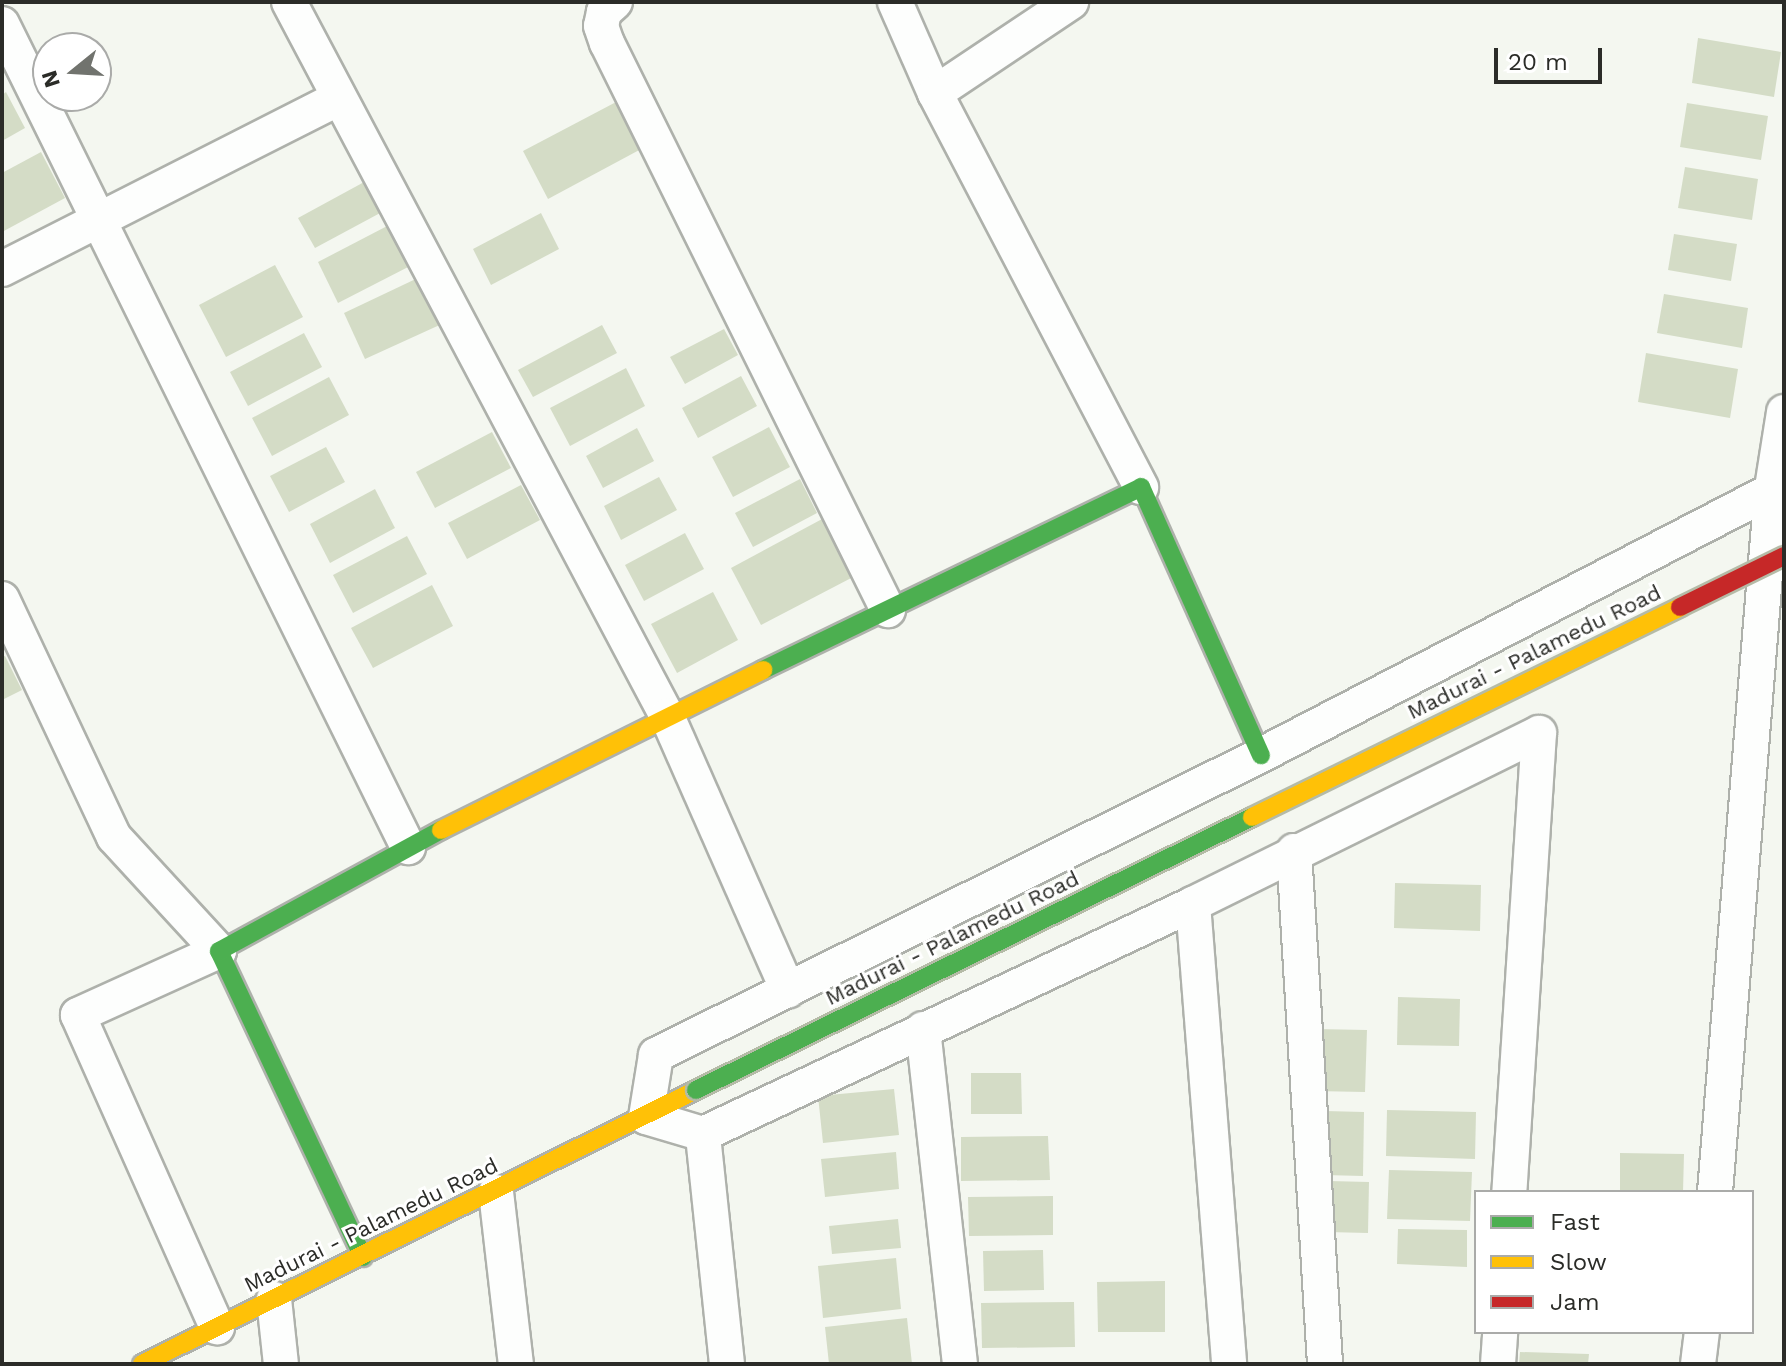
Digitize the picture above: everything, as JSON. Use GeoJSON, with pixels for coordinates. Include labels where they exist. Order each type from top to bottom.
{"type":"FeatureCollection","features":[{"type":"Feature","properties":{"kind":"main road"},"geometry":{"type":"LineString","coordinates":[[363,1257],[219,951],[408,847],[667,716],[1141,487],[1261,755]]}},
{"type":"Feature","properties":{"kind":"main road","name":"Madurai - Palamedu Road"},"geometry":{"type":"LineString","coordinates":[[142,1364],[1784,556]]}},
{"type":"Feature","properties":{"kind":"street"},"geometry":{"type":"LineString","coordinates":[[289,2],[667,716],[788,990]]}},
{"type":"Feature","properties":{"kind":"street"},"geometry":{"type":"LineString","coordinates":[[615,2],[604,12],[601,26],[607,43],[888,610]]}},
{"type":"Feature","properties":{"kind":"street"},"geometry":{"type":"LineString","coordinates":[[895,2],[935,93],[1141,487]]}},
{"type":"Feature","properties":{"kind":"street"},"geometry":{"type":"LineString","coordinates":[[935,93],[1071,2]]}},
{"type":"Feature","properties":{"kind":"street"},"geometry":{"type":"LineString","coordinates":[[2,24],[408,847]]}},
{"type":"Feature","properties":{"kind":"street"},"geometry":{"type":"LineString","coordinates":[[2,269],[339,98]]}},
{"type":"Feature","properties":{"kind":"street"},"geometry":{"type":"LineString","coordinates":[[1715,1190],[1784,412]]}},
{"type":"Feature","properties":{"kind":"street"},"geometry":{"type":"LineString","coordinates":[[1509,1190],[1539,733],[1294,851],[1193,904],[703,1134],[646,1117],[656,1055],[1261,755],[1778,486]]}},
{"type":"Feature","properties":{"kind":"street"},"geometry":{"type":"LineString","coordinates":[[2,599],[114,837],[219,951],[78,1015],[217,1327]]}},
{"type":"Feature","properties":{"kind":"street"},"geometry":{"type":"LineString","coordinates":[[1294,851],[1325,1364]]}},
{"type":"Feature","properties":{"kind":"street"},"geometry":{"type":"LineString","coordinates":[[1193,904],[1229,1364]]}},
{"type":"Feature","properties":{"kind":"street"},"geometry":{"type":"LineString","coordinates":[[923,1029],[960,1364]]}},
{"type":"Feature","properties":{"kind":"street"},"geometry":{"type":"LineString","coordinates":[[703,1134],[727,1364]]}},
{"type":"Feature","properties":{"kind":"street"},"geometry":{"type":"LineString","coordinates":[[496,1192],[516,1364]]}},
{"type":"Feature","properties":{"kind":"street"},"geometry":{"type":"LineString","coordinates":[[274,1299],[281,1364]]}},
{"type":"Feature","properties":{"kind":"street"},"geometry":{"type":"LineString","coordinates":[[1498,1364],[1500,1334]]}},
{"type":"Feature","properties":{"kind":"street"},"geometry":{"type":"LineString","coordinates":[[1698,1364],[1702,1334]]}},
{"type":"Feature","properties":{"kind":"building"},"geometry":{"type":"Polygon","coordinates":[[[1698,38],[1781,52],[1774,97],[1692,83],[1698,38]]]}},
{"type":"Feature","properties":{"kind":"building"},"geometry":{"type":"Polygon","coordinates":[[[6,92],[25,128],[2,141],[2,95],[6,92]]]}},
{"type":"Feature","properties":{"kind":"building"},"geometry":{"type":"Polygon","coordinates":[[[618,101],[643,148],[548,199],[523,151],[618,101]]]}},
{"type":"Feature","properties":{"kind":"building"},"geometry":{"type":"Polygon","coordinates":[[[1687,103],[1768,116],[1761,160],[1680,147],[1687,103]]]}},
{"type":"Feature","properties":{"kind":"building"},"geometry":{"type":"Polygon","coordinates":[[[41,152],[65,198],[2,232],[2,173],[41,152]]]}},
{"type":"Feature","properties":{"kind":"building"},"geometry":{"type":"Polygon","coordinates":[[[1685,167],[1758,179],[1752,220],[1678,208],[1685,167]]]}},
{"type":"Feature","properties":{"kind":"building"},"geometry":{"type":"Polygon","coordinates":[[[366,181],[382,212],[315,248],[298,218],[366,181]]]}},
{"type":"Feature","properties":{"kind":"building"},"geometry":{"type":"Polygon","coordinates":[[[541,213],[559,249],[491,285],[473,249],[541,213]]]}},
{"type":"Feature","properties":{"kind":"building"},"geometry":{"type":"Polygon","coordinates":[[[391,224],[412,265],[338,303],[318,262],[391,224]]]}},
{"type":"Feature","properties":{"kind":"building"},"geometry":{"type":"Polygon","coordinates":[[[1674,234],[1737,244],[1731,281],[1668,270],[1674,234]]]}},
{"type":"Feature","properties":{"kind":"building"},"geometry":{"type":"Polygon","coordinates":[[[275,265],[303,317],[226,357],[199,305],[275,265]]]}},
{"type":"Feature","properties":{"kind":"building"},"geometry":{"type":"Polygon","coordinates":[[[422,276],[444,323],[365,359],[344,313],[422,276]]]}},
{"type":"Feature","properties":{"kind":"building"},"geometry":{"type":"Polygon","coordinates":[[[1664,294],[1748,308],[1742,348],[1657,333],[1664,294]]]}},
{"type":"Feature","properties":{"kind":"building"},"geometry":{"type":"Polygon","coordinates":[[[602,325],[617,353],[533,397],[518,370],[602,325]]]}},
{"type":"Feature","properties":{"kind":"building"},"geometry":{"type":"Polygon","coordinates":[[[724,329],[738,355],[685,384],[670,357],[724,329]]]}},
{"type":"Feature","properties":{"kind":"building"},"geometry":{"type":"Polygon","coordinates":[[[304,333],[322,367],[248,406],[230,372],[304,333]]]}},
{"type":"Feature","properties":{"kind":"building"},"geometry":{"type":"Polygon","coordinates":[[[1646,353],[1738,369],[1730,418],[1638,402],[1646,353]]]}},
{"type":"Feature","properties":{"kind":"building"},"geometry":{"type":"Polygon","coordinates":[[[626,368],[645,406],[570,446],[550,408],[626,368]]]}},
{"type":"Feature","properties":{"kind":"building"},"geometry":{"type":"Polygon","coordinates":[[[741,376],[757,406],[698,438],[682,408],[741,376]]]}},
{"type":"Feature","properties":{"kind":"building"},"geometry":{"type":"Polygon","coordinates":[[[329,377],[349,415],[272,456],[252,418],[329,377]]]}},
{"type":"Feature","properties":{"kind":"building"},"geometry":{"type":"Polygon","coordinates":[[[769,427],[790,467],[733,497],[712,457],[769,427]]]}},
{"type":"Feature","properties":{"kind":"building"},"geometry":{"type":"Polygon","coordinates":[[[637,428],[654,461],[603,488],[586,456],[637,428]]]}},
{"type":"Feature","properties":{"kind":"building"},"geometry":{"type":"Polygon","coordinates":[[[492,432],[511,468],[435,508],[416,472],[492,432]]]}},
{"type":"Feature","properties":{"kind":"building"},"geometry":{"type":"Polygon","coordinates":[[[326,447],[345,482],[289,512],[270,476],[326,447]]]}},
{"type":"Feature","properties":{"kind":"building"},"geometry":{"type":"Polygon","coordinates":[[[659,477],[677,510],[621,540],[604,506],[659,477]]]}},
{"type":"Feature","properties":{"kind":"building"},"geometry":{"type":"Polygon","coordinates":[[[800,479],[817,513],[753,547],[735,513],[800,479]]]}},
{"type":"Feature","properties":{"kind":"building"},"geometry":{"type":"Polygon","coordinates":[[[521,485],[540,520],[467,559],[448,523],[521,485]]]}},
{"type":"Feature","properties":{"kind":"building"},"geometry":{"type":"Polygon","coordinates":[[[375,489],[395,528],[330,563],[310,524],[375,489]]]}},
{"type":"Feature","properties":{"kind":"building"},"geometry":{"type":"Polygon","coordinates":[[[824,518],[855,576],[761,625],[731,568],[824,518]]]}},
{"type":"Feature","properties":{"kind":"building"},"geometry":{"type":"Polygon","coordinates":[[[685,533],[704,569],[644,601],[625,565],[685,533]]]}},
{"type":"Feature","properties":{"kind":"building"},"geometry":{"type":"Polygon","coordinates":[[[407,536],[427,574],[353,613],[333,575],[407,536]]]}},
{"type":"Feature","properties":{"kind":"building"},"geometry":{"type":"Polygon","coordinates":[[[432,585],[453,626],[373,668],[351,628],[432,585]]]}},
{"type":"Feature","properties":{"kind":"building"},"geometry":{"type":"Polygon","coordinates":[[[713,592],[738,640],[677,673],[651,624],[713,592]]]}},
{"type":"Feature","properties":{"kind":"building"},"geometry":{"type":"Polygon","coordinates":[[[5,656],[22,690],[2,700],[2,657],[5,656]]]}},
{"type":"Feature","properties":{"kind":"building"},"geometry":{"type":"Polygon","coordinates":[[[1395,883],[1481,885],[1480,931],[1394,928],[1395,883]]]}},
{"type":"Feature","properties":{"kind":"building"},"geometry":{"type":"Polygon","coordinates":[[[1398,997],[1460,999],[1459,1046],[1397,1045],[1398,997]]]}},
{"type":"Feature","properties":{"kind":"building"},"geometry":{"type":"Polygon","coordinates":[[[1315,1029],[1367,1030],[1365,1092],[1314,1091],[1315,1029]]]}},
{"type":"Feature","properties":{"kind":"building"},"geometry":{"type":"Polygon","coordinates":[[[971,1073],[1021,1073],[1022,1114],[971,1114],[971,1073]]]}},
{"type":"Feature","properties":{"kind":"building"},"geometry":{"type":"Polygon","coordinates":[[[894,1089],[899,1135],[823,1143],[818,1096],[894,1089]]]}},
{"type":"Feature","properties":{"kind":"building"},"geometry":{"type":"Polygon","coordinates":[[[1387,1110],[1476,1112],[1475,1159],[1386,1156],[1387,1110]]]}},
{"type":"Feature","properties":{"kind":"building"},"geometry":{"type":"Polygon","coordinates":[[[1325,1111],[1364,1112],[1363,1176],[1324,1175],[1325,1111]]]}},
{"type":"Feature","properties":{"kind":"building"},"geometry":{"type":"Polygon","coordinates":[[[1048,1136],[1050,1180],[961,1181],[961,1137],[1048,1136]]]}},
{"type":"Feature","properties":{"kind":"building"},"geometry":{"type":"Polygon","coordinates":[[[896,1152],[899,1189],[825,1197],[821,1159],[896,1152]]]}},
{"type":"Feature","properties":{"kind":"building"},"geometry":{"type":"Polygon","coordinates":[[[1620,1153],[1684,1154],[1683,1190],[1620,1190],[1620,1153]]]}},
{"type":"Feature","properties":{"kind":"building"},"geometry":{"type":"Polygon","coordinates":[[[1389,1170],[1472,1172],[1470,1221],[1387,1219],[1389,1170]]]}},
{"type":"Feature","properties":{"kind":"building"},"geometry":{"type":"Polygon","coordinates":[[[1329,1181],[1369,1182],[1368,1233],[1327,1232],[1329,1181]]]}},
{"type":"Feature","properties":{"kind":"building"},"geometry":{"type":"Polygon","coordinates":[[[1053,1196],[1053,1235],[969,1236],[968,1197],[1053,1196]]]}},
{"type":"Feature","properties":{"kind":"building"},"geometry":{"type":"Polygon","coordinates":[[[898,1219],[901,1248],[832,1254],[829,1226],[898,1219]]]}},
{"type":"Feature","properties":{"kind":"building"},"geometry":{"type":"Polygon","coordinates":[[[1398,1229],[1467,1230],[1467,1267],[1397,1264],[1398,1229]]]}},
{"type":"Feature","properties":{"kind":"building"},"geometry":{"type":"Polygon","coordinates":[[[1043,1250],[1044,1290],[984,1291],[983,1251],[1043,1250]]]}},
{"type":"Feature","properties":{"kind":"building"},"geometry":{"type":"Polygon","coordinates":[[[896,1258],[901,1309],[823,1318],[818,1266],[896,1258]]]}},
{"type":"Feature","properties":{"kind":"building"},"geometry":{"type":"Polygon","coordinates":[[[1165,1281],[1165,1332],[1098,1332],[1097,1282],[1165,1281]]]}},
{"type":"Feature","properties":{"kind":"building"},"geometry":{"type":"Polygon","coordinates":[[[1074,1302],[1075,1347],[982,1348],[981,1303],[1074,1302]]]}},
{"type":"Feature","properties":{"kind":"building"},"geometry":{"type":"Polygon","coordinates":[[[907,1318],[912,1364],[829,1364],[825,1327],[907,1318]]]}},
{"type":"Feature","properties":{"kind":"building"},"geometry":{"type":"Polygon","coordinates":[[[1520,1352],[1589,1354],[1588,1364],[1519,1364],[1520,1352]]]}},
{"type":"Feature","properties":{"kind":"traffic: fast"},"geometry":{"type":"LineString","coordinates":[[763,670],[1141,487],[1261,755]]}},
{"type":"Feature","properties":{"kind":"traffic: fast"},"geometry":{"type":"LineString","coordinates":[[696,1090],[1252,817]]}},
{"type":"Feature","properties":{"kind":"traffic: fast"},"geometry":{"type":"LineString","coordinates":[[363,1257],[219,951],[441,830]]}},
{"type":"Feature","properties":{"kind":"traffic: slow"},"geometry":{"type":"LineString","coordinates":[[1252,817],[1680,607]]}},
{"type":"Feature","properties":{"kind":"traffic: slow"},"geometry":{"type":"LineString","coordinates":[[441,830],[763,670]]}},
{"type":"Feature","properties":{"kind":"traffic: slow"},"geometry":{"type":"LineString","coordinates":[[142,1364],[696,1090]]}},
{"type":"Feature","properties":{"kind":"traffic: jam"},"geometry":{"type":"LineString","coordinates":[[1680,607],[1784,556]]}}]}
